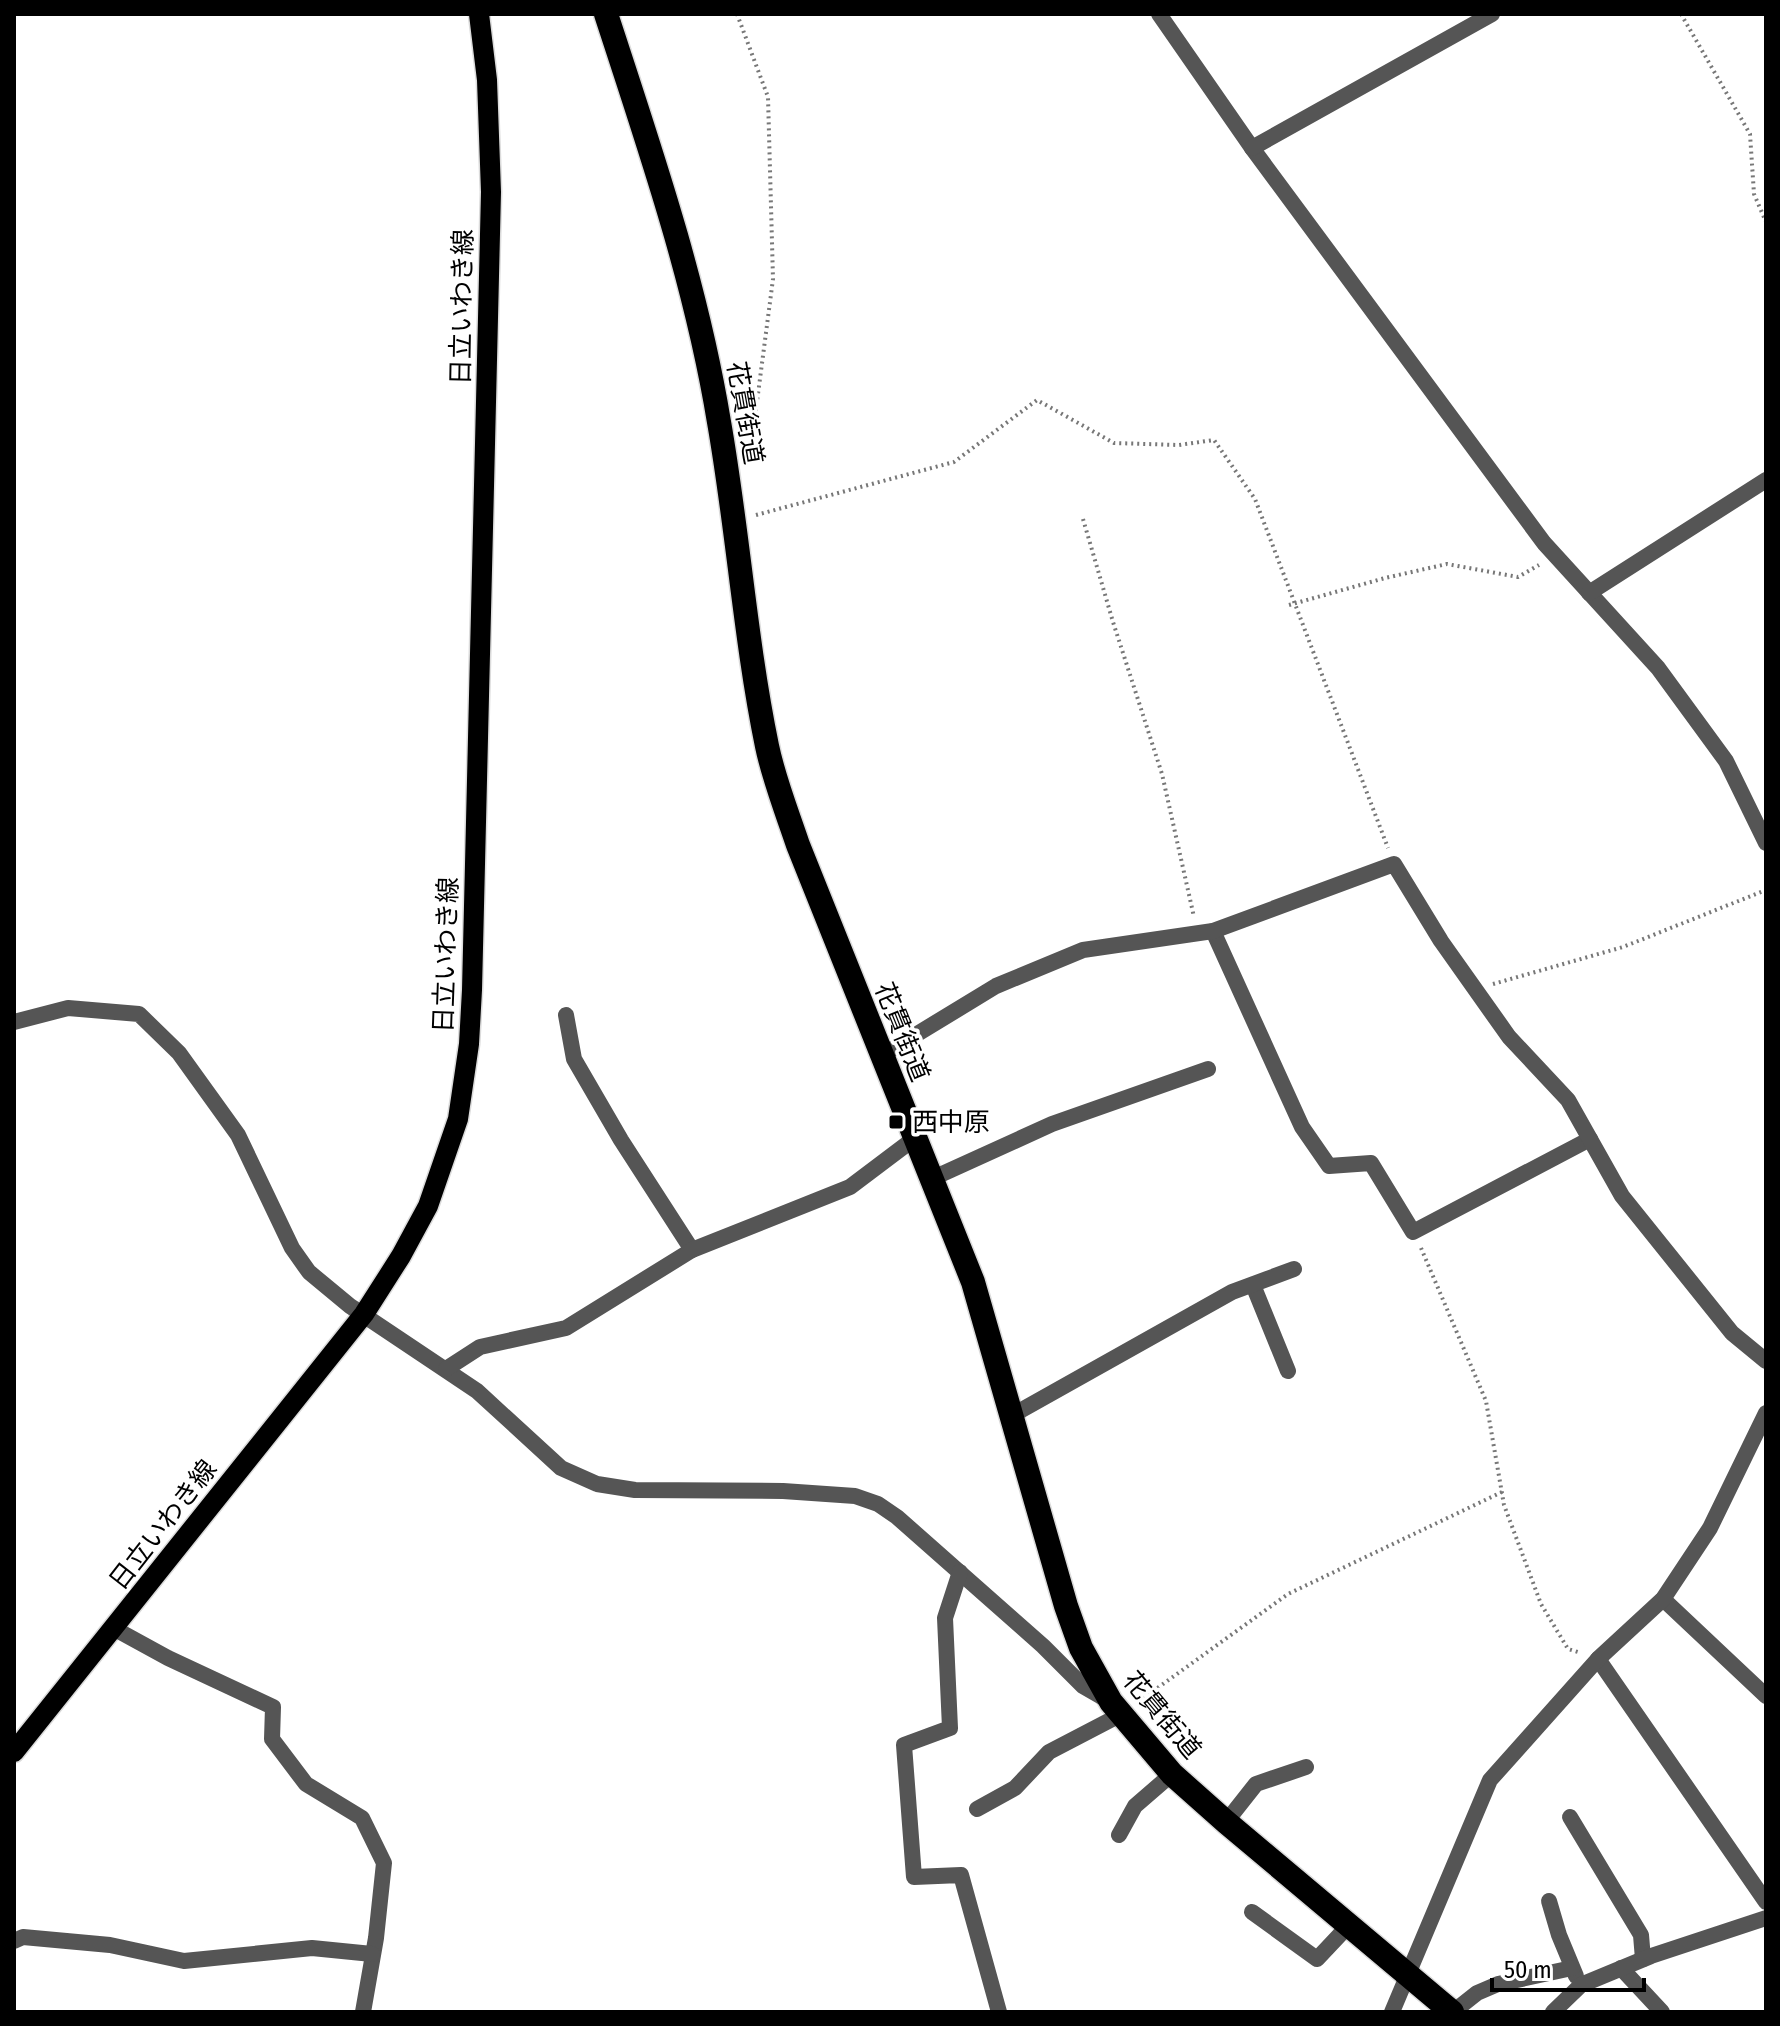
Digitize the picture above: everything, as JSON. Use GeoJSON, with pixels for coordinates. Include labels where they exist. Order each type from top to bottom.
{"type":"FeatureCollection","features":[{"type":"Feature","properties":{"kind":"highway","name":"花貫街道"},"geometry":{"type":"LineString","coordinates":[[606,14],[690,280],[719,421],[757,689],[778,789],[881,1056],[973,1282],[1066,1606],[1081,1648],[1115,1709],[1172,1774],[1452,2012]]}},
{"type":"Feature","properties":{"kind":"main road","name":"日立いわき線"},"geometry":{"type":"LineString","coordinates":[[14,1752],[364,1314],[428,1206],[458,1119],[469,1044],[472,990],[491,192],[487,80],[479,14]]}},
{"type":"Feature","properties":{"kind":"street"},"geometry":{"type":"LineString","coordinates":[[1159,14],[1252,148],[1555,557],[1658,668],[1726,761],[1766,843]]}},
{"type":"Feature","properties":{"kind":"street"},"geometry":{"type":"LineString","coordinates":[[1252,148],[1492,14]]}},
{"type":"Feature","properties":{"kind":"street"},"geometry":{"type":"LineString","coordinates":[[1589,593],[1766,480]]}},
{"type":"Feature","properties":{"kind":"street"},"geometry":{"type":"LineString","coordinates":[[881,1056],[996,986],[1083,950],[1205,933],[1394,864],[1441,941],[1509,1037],[1568,1100],[1622,1196],[1732,1333],[1766,1361]]}},
{"type":"Feature","properties":{"kind":"street"},"geometry":{"type":"LineString","coordinates":[[1205,933],[1302,1127],[1329,1166],[1371,1163],[1413,1232],[1590,1139]]}},
{"type":"Feature","properties":{"kind":"street"},"geometry":{"type":"LineString","coordinates":[[14,1022],[68,1008],[139,1014],[179,1053],[238,1135],[292,1248],[309,1272],[364,1314],[477,1391],[561,1468],[585,1480],[635,1490],[783,1491],[855,1496],[878,1504],[897,1517],[1043,1646],[1083,1686],[1115,1709],[1049,1752],[1015,1788],[977,1809]]}},
{"type":"Feature","properties":{"kind":"street"},"geometry":{"type":"LineString","coordinates":[[566,1015],[574,1059],[621,1140],[692,1250]]}},
{"type":"Feature","properties":{"kind":"street"},"geometry":{"type":"LineString","coordinates":[[931,1179],[1052,1124],[1208,1069]]}},
{"type":"Feature","properties":{"kind":"street"},"geometry":{"type":"LineString","coordinates":[[446,1369],[480,1347],[566,1328],[692,1250],[850,1187],[915,1138]]}},
{"type":"Feature","properties":{"kind":"street"},"geometry":{"type":"LineString","coordinates":[[1011,1416],[1232,1292],[1294,1269]]}},
{"type":"Feature","properties":{"kind":"street"},"geometry":{"type":"LineString","coordinates":[[1253,1285],[1288,1371]]}},
{"type":"Feature","properties":{"kind":"street"},"geometry":{"type":"LineString","coordinates":[[1392,2012],[1490,1780],[1598,1659],[1663,1599],[1710,1528],[1761,1438],[1766,1413]]}},
{"type":"Feature","properties":{"kind":"street"},"geometry":{"type":"LineString","coordinates":[[960,1572],[945,1618],[950,1728],[904,1745],[914,1877],[961,1875],[999,2012]]}},
{"type":"Feature","properties":{"kind":"street"},"geometry":{"type":"LineString","coordinates":[[1663,1599],[1766,1696]]}},
{"type":"Feature","properties":{"kind":"street"},"geometry":{"type":"LineString","coordinates":[[115,1629],[168,1658],[273,1707],[272,1739],[306,1784],[362,1818],[384,1863],[363,2012]]}},
{"type":"Feature","properties":{"kind":"street"},"geometry":{"type":"LineString","coordinates":[[1598,1659],[1766,1902]]}},
{"type":"Feature","properties":{"kind":"street"},"geometry":{"type":"LineString","coordinates":[[1226,1822],[1256,1784],[1306,1767]]}},
{"type":"Feature","properties":{"kind":"street"},"geometry":{"type":"LineString","coordinates":[[1119,1835],[1135,1806],[1172,1774]]}},
{"type":"Feature","properties":{"kind":"street"},"geometry":{"type":"LineString","coordinates":[[1570,1817],[1641,1935],[1643,1959]]}},
{"type":"Feature","properties":{"kind":"street"},"geometry":{"type":"LineString","coordinates":[[1549,1901],[1581,1985]]}},
{"type":"Feature","properties":{"kind":"street"},"geometry":{"type":"LineString","coordinates":[[1252,1912],[1317,1959],[1350,1924]]}},
{"type":"Feature","properties":{"kind":"street"},"geometry":{"type":"LineString","coordinates":[[1553,2012],[1581,1985],[1643,1959],[1766,1918]]}},
{"type":"Feature","properties":{"kind":"street"},"geometry":{"type":"LineString","coordinates":[[14,1941],[23,1937],[110,1945],[184,1961],[312,1948],[372,1954]]}},
{"type":"Feature","properties":{"kind":"street"},"geometry":{"type":"LineString","coordinates":[[1452,2012],[1477,1993],[1498,1984],[1572,1968]]}},
{"type":"Feature","properties":{"kind":"street"},"geometry":{"type":"LineString","coordinates":[[1621,1968],[1662,2012]]}},
{"type":"Feature","properties":{"kind":"path"},"geometry":{"type":"LineString","coordinates":[[737,14],[768,97],[773,279],[749,462]]}},
{"type":"Feature","properties":{"kind":"path"},"geometry":{"type":"LineString","coordinates":[[1681,14],[1750,134],[1754,194],[1766,222]]}},
{"type":"Feature","properties":{"kind":"path"},"geometry":{"type":"LineString","coordinates":[[734,521],[954,462],[1037,400],[1114,443],[1179,445],[1214,440],[1255,499],[1394,864]]}},
{"type":"Feature","properties":{"kind":"path"},"geometry":{"type":"LineString","coordinates":[[1083,519],[1162,774],[1205,933]]}},
{"type":"Feature","properties":{"kind":"path"},"geometry":{"type":"LineString","coordinates":[[1289,605],[1447,564],[1518,577],[1555,557]]}},
{"type":"Feature","properties":{"kind":"path"},"geometry":{"type":"LineString","coordinates":[[1475,989],[1623,947],[1766,890]]}},
{"type":"Feature","properties":{"kind":"path"},"geometry":{"type":"LineString","coordinates":[[1413,1232],[1486,1401],[1502,1492],[1541,1604],[1568,1649],[1598,1659]]}},
{"type":"Feature","properties":{"kind":"path"},"geometry":{"type":"LineString","coordinates":[[1115,1709],[1288,1594],[1502,1492]]}},
{"type":"Feature","properties":{"kind":"place","name":"西中原"},"geometry":{"type":"Point","coordinates":[896,1122]}}]}
